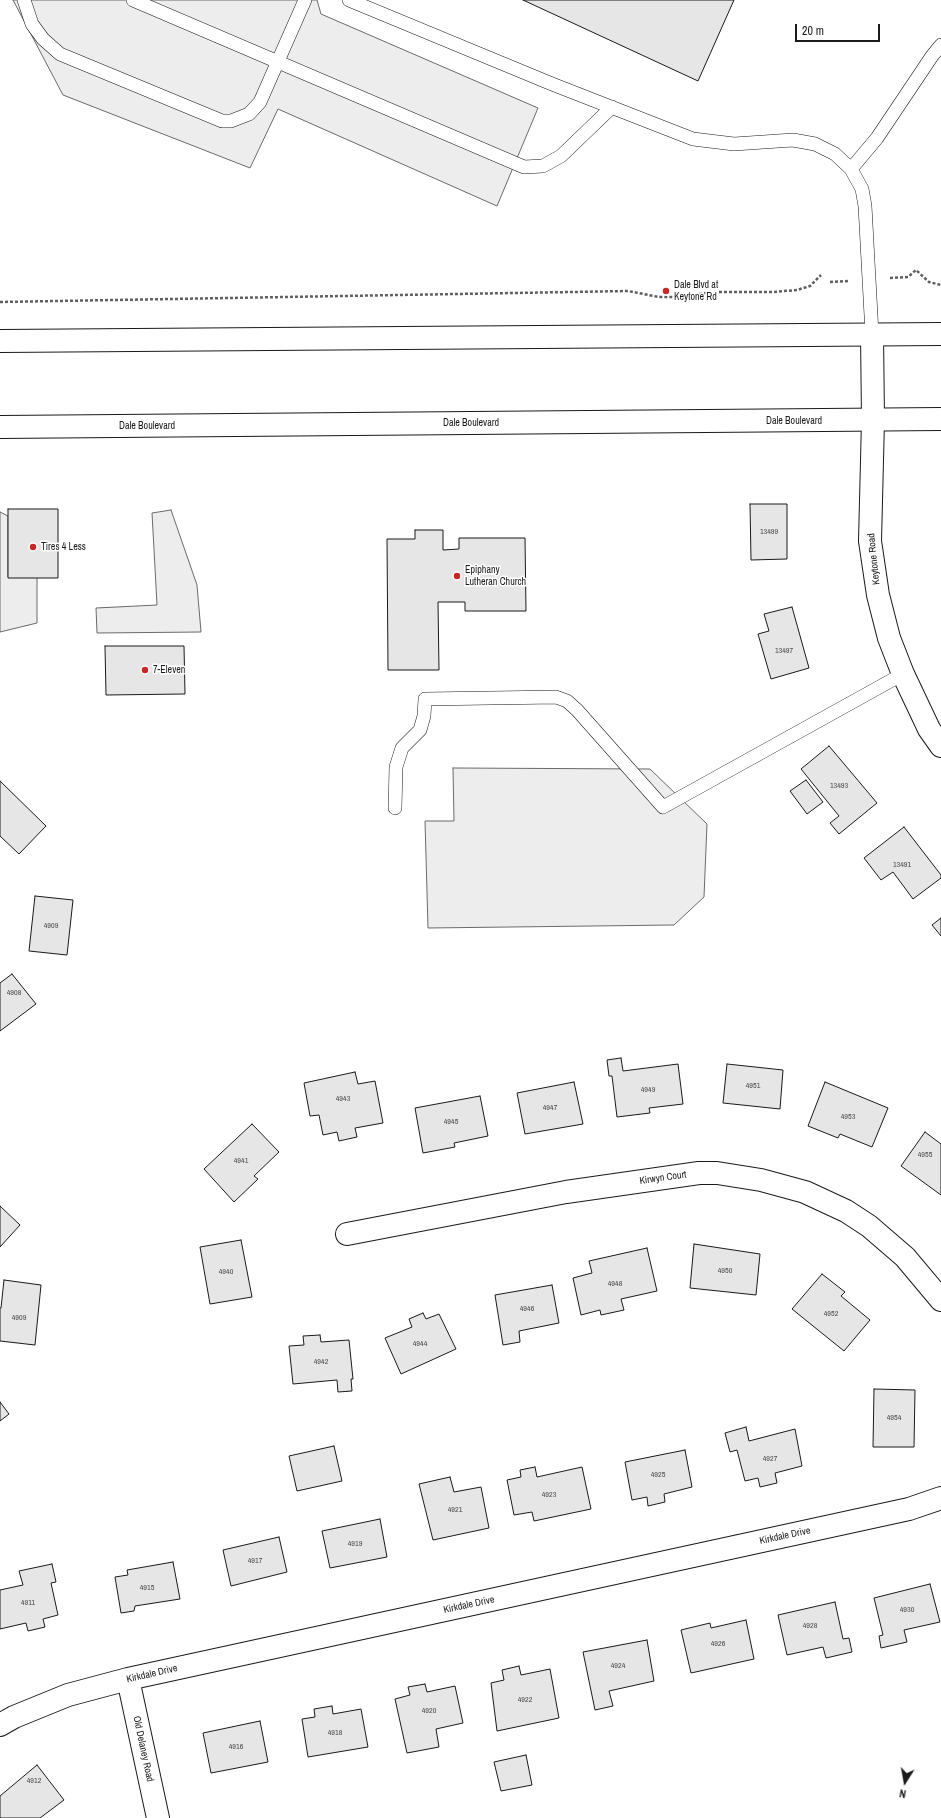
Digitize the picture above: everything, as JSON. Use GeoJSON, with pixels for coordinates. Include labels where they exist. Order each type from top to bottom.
{"type":"FeatureCollection","features":[{"type":"Feature","properties":{"kind":"street","name":"Keytone Road"},"geometry":{"type":"LineString","coordinates":[[872,334],[873,420],[870,541],[878,595],[889,638],[902,674],[929,729],[941,746]]}},
{"type":"Feature","properties":{"kind":"street"},"geometry":{"type":"LineString","coordinates":[[0,341],[941,334]]}},
{"type":"Feature","properties":{"kind":"street","name":"Dale Boulevard"},"geometry":{"type":"LineString","coordinates":[[0,427],[941,419]]}},
{"type":"Feature","properties":{"kind":"street","name":"Kirwyn Court"},"geometry":{"type":"LineString","coordinates":[[347,1234],[566,1192],[699,1173],[717,1173],[761,1180],[805,1192],[846,1211],[869,1226],[905,1257],[941,1300]]}},
{"type":"Feature","properties":{"kind":"street","name":"Kirkdale Drive"},"geometry":{"type":"LineString","coordinates":[[0,1724],[68,1695],[128,1679],[909,1509],[941,1498]]}},
{"type":"Feature","properties":{"kind":"street","name":"Old Delaney Road"},"geometry":{"type":"LineString","coordinates":[[128,1679],[158,1818]]}},
{"type":"Feature","properties":{"kind":"lane"},"geometry":{"type":"LineString","coordinates":[[24,0],[32,24],[43,39],[60,54],[222,121],[231,121],[250,114],[260,102],[306,0]]}},
{"type":"Feature","properties":{"kind":"lane"},"geometry":{"type":"LineString","coordinates":[[133,0],[524,167],[543,166],[561,156],[612,107]]}},
{"type":"Feature","properties":{"kind":"lane"},"geometry":{"type":"LineString","coordinates":[[349,0],[693,139],[734,144],[793,140],[815,144],[835,154],[851,169],[862,189],[865,206],[872,334]]}},
{"type":"Feature","properties":{"kind":"lane"},"geometry":{"type":"LineString","coordinates":[[851,169],[878,138],[932,56],[941,45]]}},
{"type":"Feature","properties":{"kind":"lane"},"geometry":{"type":"LineString","coordinates":[[395,808],[396,767],[402,748],[420,730],[424,716],[425,699],[556,697],[567,701],[577,710],[663,807],[902,674]]}},
{"type":"Feature","properties":{"kind":"path"},"geometry":{"type":"LineString","coordinates":[[908,277],[916,270],[929,282],[941,285]]}},
{"type":"Feature","properties":{"kind":"path"},"geometry":{"type":"LineString","coordinates":[[0,302],[628,291],[659,297],[675,297],[715,292],[772,292],[797,290],[810,286],[821,275]]}},
{"type":"Feature","properties":{"kind":"shaded area"},"geometry":{"type":"Polygon","coordinates":[[[13,0],[317,0],[321,14],[538,108],[497,206],[278,109],[250,168],[63,95],[13,0]]]}},
{"type":"Feature","properties":{"kind":"shaded area"},"geometry":{"type":"Polygon","coordinates":[[[171,510],[197,585],[201,632],[97,633],[96,608],[157,605],[152,513],[171,510]]]}},
{"type":"Feature","properties":{"kind":"shaded area"},"geometry":{"type":"Polygon","coordinates":[[[0,512],[8,516],[8,577],[37,577],[37,623],[0,632],[0,512]]]}},
{"type":"Feature","properties":{"kind":"shaded area"},"geometry":{"type":"Polygon","coordinates":[[[453,768],[650,769],[707,824],[704,897],[674,925],[428,928],[425,821],[454,821],[453,768]]]}},
{"type":"Feature","properties":{"kind":"building"},"geometry":{"type":"Polygon","coordinates":[[[523,0],[734,0],[698,81],[523,0]]]}},
{"type":"Feature","properties":{"kind":"building"},"geometry":{"type":"Polygon","coordinates":[[[750,504],[787,504],[787,559],[751,560],[750,504]]]}},
{"type":"Feature","properties":{"kind":"building","name":"Tires 4 Less"},"geometry":{"type":"Polygon","coordinates":[[[8,509],[58,509],[58,578],[8,578],[8,509]]]}},
{"type":"Feature","properties":{"kind":"building","name":"Epiphany Lutheran Church"},"geometry":{"type":"Polygon","coordinates":[[[415,530],[443,530],[443,550],[459,549],[459,538],[525,538],[526,611],[465,611],[465,602],[438,602],[439,670],[388,670],[387,539],[415,539],[415,530]]]}},
{"type":"Feature","properties":{"kind":"building"},"geometry":{"type":"Polygon","coordinates":[[[792,607],[809,668],[771,679],[758,634],[769,631],[764,614],[792,607]]]}},
{"type":"Feature","properties":{"kind":"building","name":"7-Eleven"},"geometry":{"type":"Polygon","coordinates":[[[105,646],[184,646],[185,694],[106,695],[105,646]]]}},
{"type":"Feature","properties":{"kind":"building"},"geometry":{"type":"Polygon","coordinates":[[[829,746],[877,803],[839,834],[830,823],[839,816],[801,769],[829,746]]]}},
{"type":"Feature","properties":{"kind":"building"},"geometry":{"type":"Polygon","coordinates":[[[806,780],[823,802],[807,814],[790,791],[806,780]]]}},
{"type":"Feature","properties":{"kind":"building"},"geometry":{"type":"Polygon","coordinates":[[[0,781],[46,826],[19,854],[0,836],[0,781]]]}},
{"type":"Feature","properties":{"kind":"building"},"geometry":{"type":"Polygon","coordinates":[[[904,827],[941,875],[941,878],[913,899],[893,872],[881,880],[864,858],[904,827]]]}},
{"type":"Feature","properties":{"kind":"building"},"geometry":{"type":"Polygon","coordinates":[[[35,896],[73,900],[67,955],[29,951],[35,896]]]}},
{"type":"Feature","properties":{"kind":"building"},"geometry":{"type":"Polygon","coordinates":[[[941,918],[941,936],[932,925],[941,918]]]}},
{"type":"Feature","properties":{"kind":"building"},"geometry":{"type":"Polygon","coordinates":[[[12,974],[36,1004],[0,1031],[0,983],[12,974]]]}},
{"type":"Feature","properties":{"kind":"building"},"geometry":{"type":"Polygon","coordinates":[[[621,1058],[623,1071],[678,1064],[683,1104],[649,1108],[650,1113],[617,1117],[612,1076],[609,1076],[607,1060],[621,1058]]]}},
{"type":"Feature","properties":{"kind":"building"},"geometry":{"type":"Polygon","coordinates":[[[727,1064],[783,1070],[780,1109],[723,1103],[727,1064]]]}},
{"type":"Feature","properties":{"kind":"building"},"geometry":{"type":"Polygon","coordinates":[[[355,1072],[358,1084],[375,1081],[383,1123],[355,1128],[357,1137],[339,1141],[337,1132],[323,1135],[319,1115],[310,1116],[304,1083],[355,1072]]]}},
{"type":"Feature","properties":{"kind":"building"},"geometry":{"type":"Polygon","coordinates":[[[574,1082],[583,1124],[525,1134],[517,1093],[574,1082]]]}},
{"type":"Feature","properties":{"kind":"building"},"geometry":{"type":"Polygon","coordinates":[[[825,1082],[888,1108],[872,1147],[840,1134],[838,1138],[808,1126],[825,1082]]]}},
{"type":"Feature","properties":{"kind":"building"},"geometry":{"type":"Polygon","coordinates":[[[480,1096],[488,1136],[454,1143],[455,1147],[423,1153],[415,1108],[480,1096]]]}},
{"type":"Feature","properties":{"kind":"building"},"geometry":{"type":"Polygon","coordinates":[[[252,1124],[279,1152],[254,1176],[258,1179],[234,1202],[204,1169],[252,1124]]]}},
{"type":"Feature","properties":{"kind":"building"},"geometry":{"type":"Polygon","coordinates":[[[925,1132],[941,1144],[941,1195],[901,1166],[925,1132]]]}},
{"type":"Feature","properties":{"kind":"building"},"geometry":{"type":"Polygon","coordinates":[[[0,1206],[20,1225],[0,1247],[0,1206]]]}},
{"type":"Feature","properties":{"kind":"building"},"geometry":{"type":"Polygon","coordinates":[[[241,1240],[252,1297],[210,1304],[200,1247],[241,1240]]]}},
{"type":"Feature","properties":{"kind":"building"},"geometry":{"type":"Polygon","coordinates":[[[694,1244],[760,1254],[756,1295],[690,1288],[694,1244]]]}},
{"type":"Feature","properties":{"kind":"building"},"geometry":{"type":"Polygon","coordinates":[[[647,1248],[657,1291],[621,1299],[624,1310],[601,1315],[600,1310],[581,1315],[573,1278],[592,1273],[589,1261],[647,1248]]]}},
{"type":"Feature","properties":{"kind":"building"},"geometry":{"type":"Polygon","coordinates":[[[822,1274],[845,1292],[841,1296],[870,1320],[844,1351],[792,1309],[822,1274]]]}},
{"type":"Feature","properties":{"kind":"building"},"geometry":{"type":"Polygon","coordinates":[[[4,1280],[41,1285],[35,1345],[0,1341],[0,1308],[4,1280]]]}},
{"type":"Feature","properties":{"kind":"building"},"geometry":{"type":"Polygon","coordinates":[[[552,1285],[559,1323],[519,1331],[520,1342],[503,1345],[495,1295],[552,1285]]]}},
{"type":"Feature","properties":{"kind":"building"},"geometry":{"type":"Polygon","coordinates":[[[423,1313],[426,1319],[439,1314],[456,1349],[401,1374],[385,1338],[412,1327],[409,1319],[423,1313]]]}},
{"type":"Feature","properties":{"kind":"building"},"geometry":{"type":"Polygon","coordinates":[[[320,1335],[321,1342],[349,1340],[353,1379],[351,1379],[352,1391],[338,1392],[337,1380],[293,1384],[289,1346],[304,1345],[303,1336],[320,1335]]]}},
{"type":"Feature","properties":{"kind":"building"},"geometry":{"type":"Polygon","coordinates":[[[874,1389],[915,1390],[914,1447],[873,1447],[874,1389]]]}},
{"type":"Feature","properties":{"kind":"building"},"geometry":{"type":"Polygon","coordinates":[[[0,1402],[9,1414],[0,1421],[0,1402]]]}},
{"type":"Feature","properties":{"kind":"building"},"geometry":{"type":"Polygon","coordinates":[[[746,1427],[749,1441],[795,1429],[802,1466],[775,1473],[777,1483],[760,1487],[758,1478],[745,1481],[737,1450],[730,1452],[725,1433],[746,1427]]]}},
{"type":"Feature","properties":{"kind":"building"},"geometry":{"type":"Polygon","coordinates":[[[334,1446],[342,1481],[297,1491],[289,1456],[334,1446]]]}},
{"type":"Feature","properties":{"kind":"building"},"geometry":{"type":"Polygon","coordinates":[[[685,1450],[692,1487],[664,1494],[665,1502],[648,1506],[647,1497],[632,1500],[625,1462],[685,1450]]]}},
{"type":"Feature","properties":{"kind":"building"},"geometry":{"type":"Polygon","coordinates":[[[535,1467],[537,1477],[582,1467],[591,1509],[534,1521],[532,1512],[514,1515],[507,1480],[521,1477],[520,1470],[535,1467]]]}},
{"type":"Feature","properties":{"kind":"building"},"geometry":{"type":"Polygon","coordinates":[[[450,1477],[454,1492],[481,1487],[489,1528],[433,1540],[419,1484],[450,1477]]]}},
{"type":"Feature","properties":{"kind":"building"},"geometry":{"type":"Polygon","coordinates":[[[380,1519],[387,1557],[330,1568],[322,1531],[380,1519]]]}},
{"type":"Feature","properties":{"kind":"building"},"geometry":{"type":"Polygon","coordinates":[[[279,1537],[287,1572],[231,1586],[223,1550],[279,1537]]]}},
{"type":"Feature","properties":{"kind":"building"},"geometry":{"type":"Polygon","coordinates":[[[173,1562],[180,1599],[135,1606],[134,1611],[121,1613],[115,1577],[128,1575],[127,1570],[173,1562]]]}},
{"type":"Feature","properties":{"kind":"building"},"geometry":{"type":"Polygon","coordinates":[[[52,1564],[56,1582],[51,1583],[58,1615],[43,1619],[45,1627],[28,1631],[26,1623],[0,1629],[0,1590],[23,1585],[19,1571],[52,1564]]]}},
{"type":"Feature","properties":{"kind":"building"},"geometry":{"type":"Polygon","coordinates":[[[930,1584],[940,1622],[904,1630],[907,1642],[881,1648],[879,1636],[883,1635],[874,1598],[930,1584]]]}},
{"type":"Feature","properties":{"kind":"building"},"geometry":{"type":"Polygon","coordinates":[[[835,1602],[843,1639],[849,1638],[852,1652],[826,1658],[823,1647],[787,1655],[778,1615],[835,1602]]]}},
{"type":"Feature","properties":{"kind":"building"},"geometry":{"type":"Polygon","coordinates":[[[746,1620],[754,1659],[691,1673],[681,1630],[710,1623],[711,1628],[746,1620]]]}},
{"type":"Feature","properties":{"kind":"building"},"geometry":{"type":"Polygon","coordinates":[[[647,1640],[654,1681],[609,1691],[613,1706],[595,1710],[583,1652],[647,1640]]]}},
{"type":"Feature","properties":{"kind":"building"},"geometry":{"type":"Polygon","coordinates":[[[519,1666],[521,1675],[550,1669],[559,1718],[497,1731],[491,1683],[504,1680],[502,1670],[519,1666]]]}},
{"type":"Feature","properties":{"kind":"building"},"geometry":{"type":"Polygon","coordinates":[[[425,1684],[427,1692],[455,1686],[463,1723],[436,1729],[439,1747],[407,1753],[395,1699],[410,1695],[408,1687],[425,1684]]]}},
{"type":"Feature","properties":{"kind":"building"},"geometry":{"type":"Polygon","coordinates":[[[332,1706],[333,1714],[361,1709],[368,1747],[308,1757],[302,1719],[315,1717],[314,1709],[332,1706]]]}},
{"type":"Feature","properties":{"kind":"building"},"geometry":{"type":"Polygon","coordinates":[[[260,1721],[268,1762],[211,1773],[203,1733],[260,1721]]]}},
{"type":"Feature","properties":{"kind":"building"},"geometry":{"type":"Polygon","coordinates":[[[526,1755],[532,1785],[501,1791],[494,1762],[526,1755]]]}},
{"type":"Feature","properties":{"kind":"building"},"geometry":{"type":"Polygon","coordinates":[[[37,1765],[64,1800],[40,1818],[0,1818],[0,1796],[37,1765]]]}},
{"type":"Feature","properties":{"kind":"place","name":"Dale Blvd at Keytone Rd"},"geometry":{"type":"Point","coordinates":[666,291]}},
{"type":"Feature","properties":{"kind":"place","name":"Tires 4 Less"},"geometry":{"type":"Point","coordinates":[33,547]}},
{"type":"Feature","properties":{"kind":"place","name":"Epiphany Lutheran Church"},"geometry":{"type":"Point","coordinates":[457,576]}},
{"type":"Feature","properties":{"kind":"place","name":"7-Eleven"},"geometry":{"type":"Point","coordinates":[145,670]}}]}
